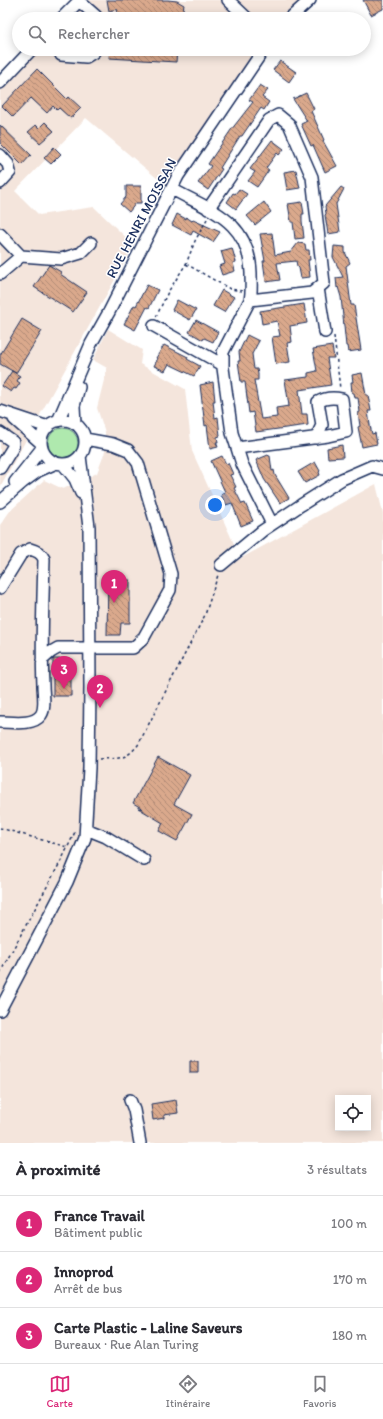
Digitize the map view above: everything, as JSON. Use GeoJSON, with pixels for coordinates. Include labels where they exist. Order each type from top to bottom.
{"type":"FeatureCollection","features":[{"type":"Feature","properties":{"kind":"street"},"geometry":{"type":"LineString","coordinates":[[228,0],[241,12]]}},
{"type":"Feature","properties":{"kind":"street"},"geometry":{"type":"LineString","coordinates":[[297,12],[310,0]]}},
{"type":"Feature","properties":{"kind":"street"},"geometry":{"type":"LineString","coordinates":[[68,12],[80,1],[92,12]]}},
{"type":"Feature","properties":{"kind":"street"},"geometry":{"type":"LineString","coordinates":[[0,83],[25,56]]}},
{"type":"Feature","properties":{"kind":"street"},"geometry":{"type":"LineString","coordinates":[[74,56],[88,56]]}},
{"type":"Feature","properties":{"kind":"street","name":"RUE HENRI MOISSAN"},"geometry":{"type":"LineString","coordinates":[[58,421],[91,344],[109,312],[178,176],[259,56]]}},
{"type":"Feature","properties":{"kind":"street"},"geometry":{"type":"LineString","coordinates":[[210,210],[269,120],[278,115],[289,124],[312,177],[324,283],[312,293],[251,297]]}},
{"type":"Feature","properties":{"kind":"street"},"geometry":{"type":"LineString","coordinates":[[0,155],[8,164],[10,172],[0,183]]}},
{"type":"Feature","properties":{"kind":"street"},"geometry":{"type":"LineString","coordinates":[[172,189],[229,221],[242,236],[250,261],[251,297],[223,352],[223,365],[232,433],[242,464],[272,524]]}},
{"type":"Feature","properties":{"kind":"street"},"geometry":{"type":"LineString","coordinates":[[0,234],[21,256],[61,259],[82,253],[91,243]]}},
{"type":"Feature","properties":{"kind":"street"},"geometry":{"type":"LineString","coordinates":[[0,274],[21,256]]}},
{"type":"Feature","properties":{"kind":"street"},"geometry":{"type":"LineString","coordinates":[[318,288],[326,332]]}},
{"type":"Feature","properties":{"kind":"street"},"geometry":{"type":"LineString","coordinates":[[154,326],[223,365]]}},
{"type":"Feature","properties":{"kind":"street","name":"RUE HENRI MOISSAN"},"geometry":{"type":"LineString","coordinates":[[75,424],[74,406],[91,344]]}},
{"type":"Feature","properties":{"kind":"street"},"geometry":{"type":"LineString","coordinates":[[237,448],[316,438],[346,432],[342,399],[334,397],[323,399],[318,402],[322,425],[316,438]]}},
{"type":"Feature","properties":{"kind":"street"},"geometry":{"type":"LineString","coordinates":[[5,413],[48,427]]}},
{"type":"Feature","properties":{"kind":"street"},"geometry":{"type":"LineString","coordinates":[[5,413],[42,446],[50,460],[59,464],[76,479],[87,508]]}},
{"type":"Feature","properties":{"kind":"street"},"geometry":{"type":"LineString","coordinates":[[58,421],[70,421],[75,424],[83,433],[85,439],[85,445],[80,456],[69,464],[59,464],[38,471],[0,502],[42,446],[42,437],[48,427],[58,421]]}},
{"type":"Feature","properties":{"kind":"street"},"geometry":{"type":"LineString","coordinates":[[0,433],[12,442],[13,447],[0,468]]}},
{"type":"Feature","properties":{"kind":"street"},"geometry":{"type":"LineString","coordinates":[[42,660],[58,648],[133,648],[143,639],[170,590],[171,574],[138,463],[128,450],[113,444],[85,439]]}},
{"type":"Feature","properties":{"kind":"street"},"geometry":{"type":"LineString","coordinates":[[0,1010],[67,882],[85,838],[89,756],[89,527],[80,456]]}},
{"type":"Feature","properties":{"kind":"street"},"geometry":{"type":"LineString","coordinates":[[222,565],[272,524],[342,479],[372,466],[383,469]]}},
{"type":"Feature","properties":{"kind":"street"},"geometry":{"type":"LineString","coordinates":[[0,588],[21,554],[30,549],[42,555],[44,559],[42,633],[44,703],[42,714],[36,720],[25,722],[0,722]]}},
{"type":"Feature","properties":{"kind":"street"},"geometry":{"type":"LineString","coordinates":[[42,633],[50,643],[58,648]]}},
{"type":"Feature","properties":{"kind":"street"},"geometry":{"type":"LineString","coordinates":[[86,829],[106,837],[144,860]]}},
{"type":"Feature","properties":{"kind":"street"},"geometry":{"type":"LineString","coordinates":[[130,1100],[134,1110],[140,1143]]}},
{"type":"Feature","properties":{"kind":"path"},"geometry":{"type":"LineString","coordinates":[[154,326],[157,315],[168,292],[186,264],[210,210]]}},
{"type":"Feature","properties":{"kind":"path"},"geometry":{"type":"LineString","coordinates":[[186,264],[230,289],[251,297]]}},
{"type":"Feature","properties":{"kind":"path"},"geometry":{"type":"LineString","coordinates":[[326,332],[335,336],[342,399]]}},
{"type":"Feature","properties":{"kind":"path"},"geometry":{"type":"LineString","coordinates":[[89,756],[99,759],[120,758],[130,754],[138,745],[205,615],[222,565]]}},
{"type":"Feature","properties":{"kind":"path"},"geometry":{"type":"LineString","coordinates":[[0,828],[67,847],[0,973]]}},
{"type":"Feature","properties":{"kind":"shaded area"},"geometry":{"type":"Polygon","coordinates":[[[70,0],[305,0],[297,12],[59,12],[70,0]]]}},
{"type":"Feature","properties":{"kind":"shaded area"},"geometry":{"type":"Polygon","coordinates":[[[16,56],[264,56],[165,185],[86,118],[15,191],[39,215],[94,207],[134,245],[0,487],[0,73],[16,56]]]}},
{"type":"Feature","properties":{"kind":"shaded area"},"geometry":{"type":"Polygon","coordinates":[[[108,329],[142,350],[140,364],[185,389],[192,451],[235,546],[238,560],[376,484],[383,513],[383,1143],[0,1143],[0,525],[10,511],[44,480],[63,489],[97,473],[105,452],[105,432],[97,408],[107,368],[93,360],[108,329]]]}},
{"type":"Feature","properties":{"kind":"green space"},"geometry":{"type":"Polygon","coordinates":[[[63,428],[73,433],[78,443],[73,453],[63,458],[53,453],[48,443],[53,433],[63,428]]]}},
{"type":"Feature","properties":{"kind":"building"},"geometry":{"type":"Polygon","coordinates":[[[107,0],[168,0],[177,1],[184,5],[182,12],[118,12],[117,9],[109,11],[107,0]]]}},
{"type":"Feature","properties":{"kind":"building"},"geometry":{"type":"Polygon","coordinates":[[[363,0],[383,0],[383,9],[371,15],[371,12],[369,12],[363,0]]]}},
{"type":"Feature","properties":{"kind":"building"},"geometry":{"type":"Polygon","coordinates":[[[109,56],[176,56],[176,62],[109,58],[109,56]]]}},
{"type":"Feature","properties":{"kind":"building"},"geometry":{"type":"Polygon","coordinates":[[[280,61],[296,72],[289,82],[273,70],[280,61]]]}},
{"type":"Feature","properties":{"kind":"building"},"geometry":{"type":"Polygon","coordinates":[[[37,69],[67,99],[69,97],[81,108],[73,116],[70,118],[59,108],[57,110],[53,106],[47,113],[31,98],[13,117],[2,106],[37,69]]]}},
{"type":"Feature","properties":{"kind":"building"},"geometry":{"type":"Polygon","coordinates":[[[260,85],[268,90],[262,97],[269,102],[264,110],[261,108],[242,136],[240,136],[220,168],[222,169],[208,190],[198,183],[211,166],[208,164],[231,130],[253,102],[249,100],[260,85]]]}},
{"type":"Feature","properties":{"kind":"building"},"geometry":{"type":"Polygon","coordinates":[[[306,93],[314,109],[311,111],[324,140],[323,141],[337,166],[325,172],[313,145],[311,146],[301,124],[307,121],[293,99],[306,93]]]}},
{"type":"Feature","properties":{"kind":"building"},"geometry":{"type":"Polygon","coordinates":[[[45,122],[54,131],[40,143],[28,132],[36,125],[39,128],[45,122]]]}},
{"type":"Feature","properties":{"kind":"building"},"geometry":{"type":"Polygon","coordinates":[[[0,125],[31,155],[22,165],[0,143],[0,125]]]}},
{"type":"Feature","properties":{"kind":"building"},"geometry":{"type":"Polygon","coordinates":[[[272,140],[284,149],[279,155],[277,153],[266,168],[269,170],[257,187],[248,181],[255,172],[250,169],[272,140]]]}},
{"type":"Feature","properties":{"kind":"building"},"geometry":{"type":"Polygon","coordinates":[[[54,147],[61,154],[51,164],[44,158],[54,147]]]}},
{"type":"Feature","properties":{"kind":"building"},"geometry":{"type":"Polygon","coordinates":[[[296,170],[300,188],[287,190],[284,172],[296,170]]]}},
{"type":"Feature","properties":{"kind":"building"},"geometry":{"type":"Polygon","coordinates":[[[126,186],[141,186],[141,203],[136,203],[129,212],[120,204],[126,197],[126,186]]]}},
{"type":"Feature","properties":{"kind":"building"},"geometry":{"type":"Polygon","coordinates":[[[341,187],[344,189],[336,204],[340,232],[328,234],[325,206],[341,187]]]}},
{"type":"Feature","properties":{"kind":"building"},"geometry":{"type":"Polygon","coordinates":[[[239,189],[247,194],[236,209],[227,202],[233,193],[235,194],[239,189]]]}},
{"type":"Feature","properties":{"kind":"building"},"geometry":{"type":"Polygon","coordinates":[[[264,202],[271,212],[255,225],[247,216],[264,202]]]}},
{"type":"Feature","properties":{"kind":"building"},"geometry":{"type":"Polygon","coordinates":[[[302,202],[304,214],[302,214],[302,221],[304,238],[295,239],[293,222],[291,222],[288,204],[302,202]]]}},
{"type":"Feature","properties":{"kind":"building"},"geometry":{"type":"Polygon","coordinates":[[[177,214],[220,232],[213,242],[193,231],[191,235],[172,225],[177,214]]]}},
{"type":"Feature","properties":{"kind":"building"},"geometry":{"type":"Polygon","coordinates":[[[272,233],[275,255],[291,252],[298,243],[305,244],[306,250],[309,250],[310,260],[308,260],[310,277],[301,278],[296,261],[277,263],[280,280],[266,282],[263,261],[265,261],[260,234],[272,233]]]}},
{"type":"Feature","properties":{"kind":"building"},"geometry":{"type":"Polygon","coordinates":[[[334,246],[345,247],[345,252],[350,263],[346,266],[351,305],[354,305],[361,350],[348,352],[346,346],[341,297],[338,287],[337,288],[336,278],[343,277],[333,257],[334,246]]]}},
{"type":"Feature","properties":{"kind":"building"},"geometry":{"type":"Polygon","coordinates":[[[232,248],[236,262],[233,263],[235,271],[222,275],[219,266],[225,264],[221,251],[232,248]]]}},
{"type":"Feature","properties":{"kind":"building"},"geometry":{"type":"Polygon","coordinates":[[[49,265],[61,272],[60,274],[87,292],[73,312],[34,287],[49,265]]]}},
{"type":"Feature","properties":{"kind":"building"},"geometry":{"type":"Polygon","coordinates":[[[147,285],[158,290],[135,330],[124,324],[147,285]]]}},
{"type":"Feature","properties":{"kind":"building"},"geometry":{"type":"Polygon","coordinates":[[[222,290],[234,297],[224,312],[213,306],[222,290]]]}},
{"type":"Feature","properties":{"kind":"building"},"geometry":{"type":"Polygon","coordinates":[[[177,300],[196,310],[190,320],[172,310],[177,300]]]}},
{"type":"Feature","properties":{"kind":"building"},"geometry":{"type":"Polygon","coordinates":[[[304,304],[307,323],[290,326],[292,342],[287,343],[290,362],[276,364],[272,337],[280,336],[277,321],[262,324],[260,311],[304,304]]]}},
{"type":"Feature","properties":{"kind":"building"},"geometry":{"type":"Polygon","coordinates":[[[22,319],[42,331],[16,373],[0,364],[0,355],[22,319]]]}},
{"type":"Feature","properties":{"kind":"building"},"geometry":{"type":"Polygon","coordinates":[[[196,320],[218,332],[213,342],[204,338],[203,340],[189,332],[196,320]]]}},
{"type":"Feature","properties":{"kind":"building"},"geometry":{"type":"Polygon","coordinates":[[[247,335],[259,341],[252,354],[254,369],[257,369],[258,374],[258,380],[254,380],[261,419],[277,417],[276,408],[289,406],[285,380],[308,377],[308,373],[317,371],[313,349],[332,346],[334,358],[327,358],[331,385],[299,390],[302,414],[307,414],[308,425],[256,432],[253,412],[249,413],[245,382],[241,382],[238,361],[240,361],[239,352],[247,335]]]}},
{"type":"Feature","properties":{"kind":"building"},"geometry":{"type":"Polygon","coordinates":[[[164,345],[188,357],[187,359],[200,366],[194,376],[169,364],[165,371],[154,366],[158,358],[156,358],[164,345]]]}},
{"type":"Feature","properties":{"kind":"building"},"geometry":{"type":"Polygon","coordinates":[[[12,371],[20,376],[17,381],[20,383],[16,389],[14,388],[11,392],[2,386],[12,371]]]}},
{"type":"Feature","properties":{"kind":"building"},"geometry":{"type":"Polygon","coordinates":[[[362,373],[371,411],[368,411],[370,425],[372,434],[375,433],[377,444],[362,447],[358,427],[360,426],[358,413],[360,412],[358,398],[355,398],[354,393],[352,393],[351,382],[353,382],[352,375],[362,373]]]}},
{"type":"Feature","properties":{"kind":"building"},"geometry":{"type":"Polygon","coordinates":[[[213,382],[215,418],[218,417],[220,436],[217,437],[218,442],[216,442],[218,447],[210,449],[207,425],[205,426],[200,385],[213,382]]]}},
{"type":"Feature","properties":{"kind":"building"},"geometry":{"type":"Polygon","coordinates":[[[342,445],[343,457],[328,458],[327,448],[342,445]]]}},
{"type":"Feature","properties":{"kind":"building"},"geometry":{"type":"Polygon","coordinates":[[[268,455],[270,456],[272,471],[274,470],[275,475],[289,498],[280,503],[264,479],[256,460],[268,455]]]}},
{"type":"Feature","properties":{"kind":"building"},"geometry":{"type":"Polygon","coordinates":[[[222,456],[226,464],[228,463],[233,474],[230,475],[236,487],[234,488],[242,504],[245,503],[253,521],[241,526],[232,503],[226,505],[221,495],[225,492],[211,461],[222,456]]]}},
{"type":"Feature","properties":{"kind":"building"},"geometry":{"type":"Polygon","coordinates":[[[315,462],[320,471],[320,475],[305,483],[298,472],[315,462]]]}},
{"type":"Feature","properties":{"kind":"building"},"geometry":{"type":"Polygon","coordinates":[[[108,580],[130,580],[130,623],[121,623],[120,635],[107,635],[108,580]]]}},
{"type":"Feature","properties":{"kind":"building"},"geometry":{"type":"Polygon","coordinates":[[[53,659],[71,659],[71,696],[53,696],[53,659]]]}},
{"type":"Feature","properties":{"kind":"building"},"geometry":{"type":"Polygon","coordinates":[[[158,757],[190,775],[174,804],[192,814],[177,841],[159,831],[163,823],[138,808],[143,809],[133,803],[158,757]]]}},
{"type":"Feature","properties":{"kind":"building"},"geometry":{"type":"Polygon","coordinates":[[[190,1061],[198,1061],[198,1073],[190,1073],[190,1061]]]}},
{"type":"Feature","properties":{"kind":"building"},"geometry":{"type":"Polygon","coordinates":[[[176,1100],[178,1113],[164,1115],[164,1118],[153,1120],[151,1104],[176,1100]]]}},
{"type":"Feature","properties":{"kind":"place","name":"France Travail"},"geometry":{"type":"Point","coordinates":[114,603]}},
{"type":"Feature","properties":{"kind":"place","name":"Carte Plastic - Laline Saveurs"},"geometry":{"type":"Point","coordinates":[64,689]}},
{"type":"Feature","properties":{"kind":"place","name":"Innoprod"},"geometry":{"type":"Point","coordinates":[100,708]}}]}
